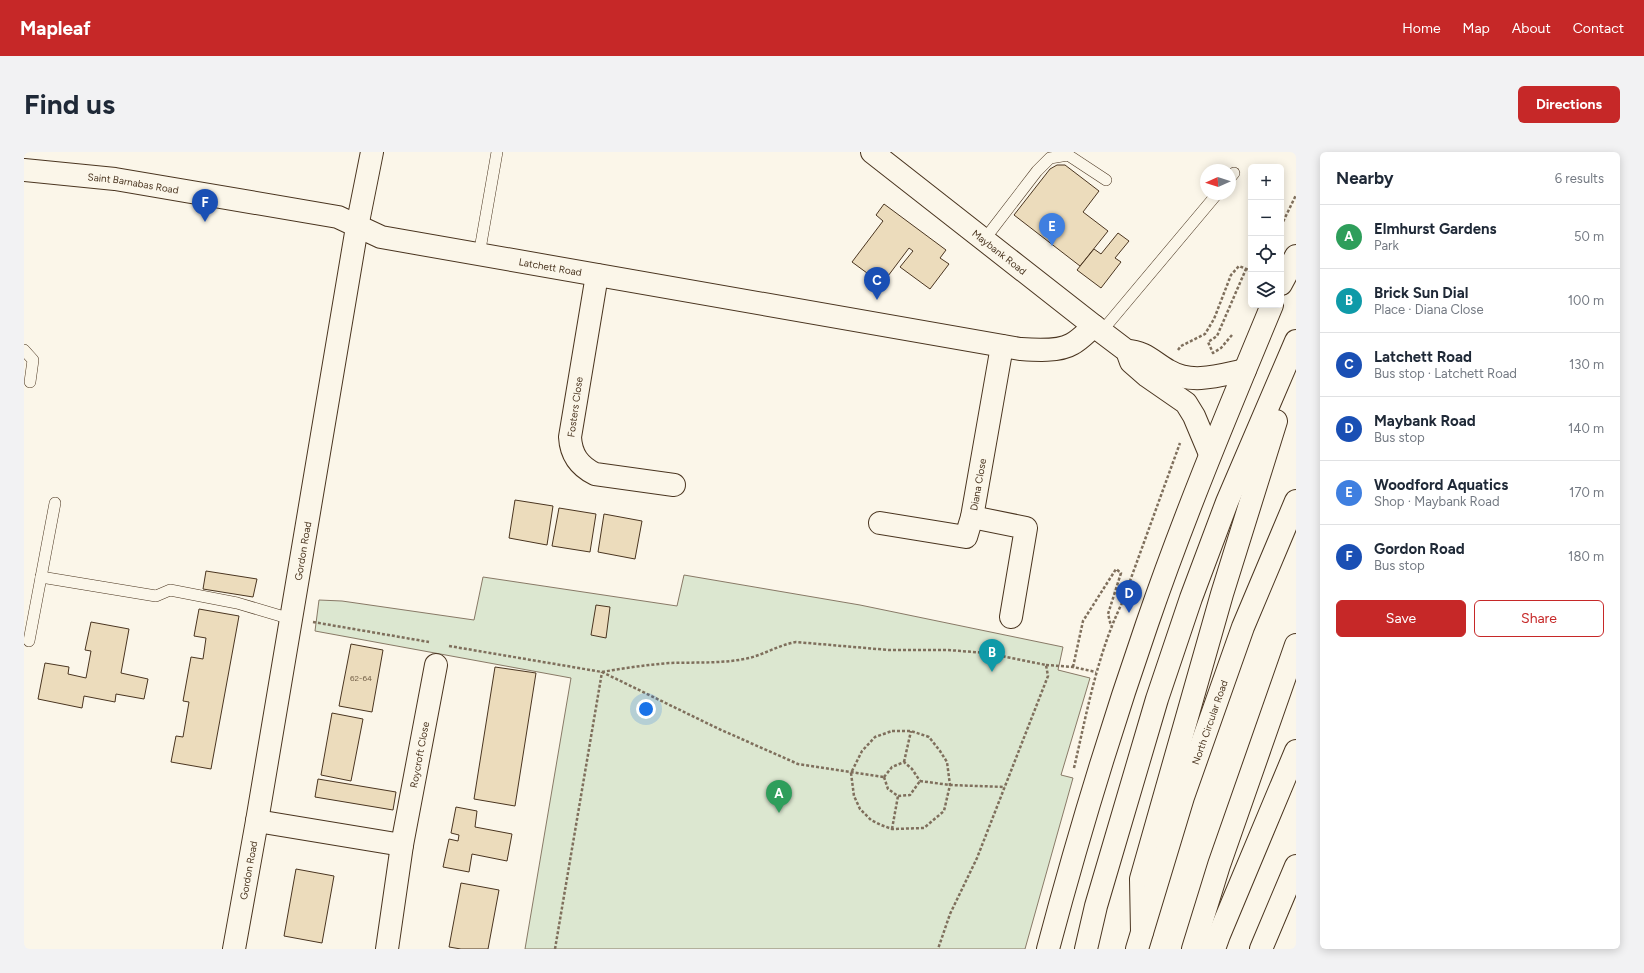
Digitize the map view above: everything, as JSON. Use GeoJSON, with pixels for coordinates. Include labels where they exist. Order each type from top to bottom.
{"type":"FeatureCollection","features":[{"type":"Feature","properties":{"kind":"main road","name":"Gordon Road"},"geometry":{"type":"LineString","coordinates":[[234,949],[357,227],[372,152]]}},
{"type":"Feature","properties":{"kind":"main road","name":"Maybank Road"},"geometry":{"type":"LineString","coordinates":[[872,152],[1128,351],[1138,351],[1170,372],[1188,377],[1206,378],[1245,370]]}},
{"type":"Feature","properties":{"kind":"main road","name":"Saint Barnabas Road"},"geometry":{"type":"LineString","coordinates":[[24,170],[115,179],[338,217],[357,227]]}},
{"type":"Feature","properties":{"kind":"main road","name":"Latchett Road"},"geometry":{"type":"LineString","coordinates":[[357,227],[381,238],[1002,346],[1033,350],[1054,349],[1072,344],[1098,329]]}},
{"type":"Feature","properties":{"kind":"main road"},"geometry":{"type":"LineString","coordinates":[[1284,278],[1296,256]]}},
{"type":"Feature","properties":{"kind":"main road","name":"Fosters Close"},"geometry":{"type":"LineString","coordinates":[[597,275],[570,437],[571,449],[579,464],[586,470],[595,474],[674,485]]}},
{"type":"Feature","properties":{"kind":"main road"},"geometry":{"type":"LineString","coordinates":[[1048,949],[1100,764],[1147,624],[1210,454],[1271,308]]}},
{"type":"Feature","properties":{"kind":"main road"},"geometry":{"type":"LineString","coordinates":[[1086,949],[1096,906],[1157,699],[1191,598],[1227,502],[1296,341]]}},
{"type":"Feature","properties":{"kind":"main road","name":"Diana Close"},"geometry":{"type":"LineString","coordinates":[[880,523],[966,537],[972,516],[1002,346]]}},
{"type":"Feature","properties":{"kind":"main road","name":"Maybank Road"},"geometry":{"type":"LineString","coordinates":[[1128,351],[1131,362],[1157,383],[1186,403],[1194,416],[1210,454]]}},
{"type":"Feature","properties":{"kind":"main road"},"geometry":{"type":"LineString","coordinates":[[1139,940],[1141,878],[1222,594],[1268,443],[1296,364]]}},
{"type":"Feature","properties":{"kind":"main road","name":"North Circular Road"},"geometry":{"type":"LineString","coordinates":[[1139,940],[1183,797],[1243,627],[1296,501]]}},
{"type":"Feature","properties":{"kind":"main road"},"geometry":{"type":"LineString","coordinates":[[972,516],[1026,528],[1010,617]]}},
{"type":"Feature","properties":{"kind":"main road"},"geometry":{"type":"LineString","coordinates":[[1193,949],[1219,865],[1296,645]]}},
{"type":"Feature","properties":{"kind":"main road","name":"Roycroft Close"},"geometry":{"type":"LineString","coordinates":[[387,949],[402,845],[436,665]]}},
{"type":"Feature","properties":{"kind":"main road"},"geometry":{"type":"LineString","coordinates":[[1214,949],[1296,751]]}},
{"type":"Feature","properties":{"kind":"main road"},"geometry":{"type":"LineString","coordinates":[[257,821],[402,845]]}},
{"type":"Feature","properties":{"kind":"main road"},"geometry":{"type":"LineString","coordinates":[[1261,949],[1296,866]]}},
{"type":"Feature","properties":{"kind":"lane"},"geometry":{"type":"LineString","coordinates":[[479,255],[497,152]]}},
{"type":"Feature","properties":{"kind":"lane"},"geometry":{"type":"LineString","coordinates":[[984,240],[1037,171],[1050,158],[1068,155],[1106,180]]}},
{"type":"Feature","properties":{"kind":"lane"},"geometry":{"type":"LineString","coordinates":[[1098,329],[1212,200]]}},
{"type":"Feature","properties":{"kind":"lane"},"geometry":{"type":"LineString","coordinates":[[24,350],[33,360],[30,382]]}},
{"type":"Feature","properties":{"kind":"lane"},"geometry":{"type":"LineString","coordinates":[[29,641],[55,503]]}},
{"type":"Feature","properties":{"kind":"lane"},"geometry":{"type":"LineString","coordinates":[[41,577],[156,596],[170,590],[237,603],[291,619]]}},
{"type":"Feature","properties":{"kind":"path"},"geometry":{"type":"LineString","coordinates":[[1284,220],[1296,194]]}},
{"type":"Feature","properties":{"kind":"path"},"geometry":{"type":"LineString","coordinates":[[1178,352],[1181,346],[1205,334],[1214,319],[1231,275],[1240,266],[1246,269],[1217,336],[1208,342],[1213,353],[1221,348],[1233,335],[1235,329]]}},
{"type":"Feature","properties":{"kind":"path"},"geometry":{"type":"LineString","coordinates":[[1073,770],[1096,672],[1111,626],[1122,603],[1182,436]]}},
{"type":"Feature","properties":{"kind":"path"},"geometry":{"type":"LineString","coordinates":[[1073,667],[1083,620],[1116,569],[1122,574],[1108,614],[1111,626]]}},
{"type":"Feature","properties":{"kind":"path"},"geometry":{"type":"LineString","coordinates":[[602,672],[629,667],[719,662],[750,658],[783,644],[796,642],[889,650],[988,652],[1046,666],[1073,667],[1096,672]]}},
{"type":"Feature","properties":{"kind":"path"},"geometry":{"type":"LineString","coordinates":[[938,949],[950,914],[977,858],[1048,676],[1046,666]]}},
{"type":"Feature","properties":{"kind":"path"},"geometry":{"type":"LineString","coordinates":[[602,672],[719,729],[798,764],[884,778]]}},
{"type":"Feature","properties":{"kind":"path"},"geometry":{"type":"LineString","coordinates":[[555,949],[602,672]]}},
{"type":"Feature","properties":{"kind":"path"},"geometry":{"type":"LineString","coordinates":[[892,731],[911,731],[928,737],[940,751],[947,762],[950,785],[944,811],[924,828],[892,829],[871,820],[860,809],[854,796],[851,773],[862,751],[875,737],[892,731]]}},
{"type":"Feature","properties":{"kind":"path"},"geometry":{"type":"LineString","coordinates":[[904,762],[911,731]]}},
{"type":"Feature","properties":{"kind":"path"},"geometry":{"type":"LineString","coordinates":[[904,762],[912,769],[920,781],[950,785],[1005,787]]}},
{"type":"Feature","properties":{"kind":"path"},"geometry":{"type":"LineString","coordinates":[[884,778],[892,767],[904,762]]}},
{"type":"Feature","properties":{"kind":"path"},"geometry":{"type":"LineString","coordinates":[[884,778],[888,789],[898,796],[910,795],[920,781]]}},
{"type":"Feature","properties":{"kind":"path"},"geometry":{"type":"LineString","coordinates":[[892,829],[898,796]]}},
{"type":"Feature","properties":{"kind":"green space"},"geometry":{"type":"Polygon","coordinates":[[[684,575],[860,605],[1063,647],[1058,670],[1090,678],[1061,775],[1073,778],[1025,949],[525,949],[571,678],[315,631],[319,600],[342,601],[474,620],[483,577],[677,606],[684,575]]]}},
{"type":"Feature","properties":{"kind":"building"},"geometry":{"type":"Polygon","coordinates":[[[1057,165],[1065,165],[1099,191],[1083,212],[1108,231],[1080,266],[1014,215],[1050,169],[1057,165]]]}},
{"type":"Feature","properties":{"kind":"building"},"geometry":{"type":"Polygon","coordinates":[[[884,204],[946,250],[940,258],[949,264],[930,289],[900,267],[913,251],[909,248],[882,284],[852,262],[883,221],[876,215],[884,204]]]}},
{"type":"Feature","properties":{"kind":"building"},"geometry":{"type":"Polygon","coordinates":[[[1118,233],[1129,241],[1115,258],[1121,262],[1101,288],[1077,270],[1094,249],[1101,254],[1118,233]]]}},
{"type":"Feature","properties":{"kind":"building"},"geometry":{"type":"Polygon","coordinates":[[[515,500],[553,506],[547,545],[509,538],[515,500]]]}},
{"type":"Feature","properties":{"kind":"building"},"geometry":{"type":"Polygon","coordinates":[[[559,508],[596,514],[590,552],[552,546],[559,508]]]}},
{"type":"Feature","properties":{"kind":"building"},"geometry":{"type":"Polygon","coordinates":[[[604,514],[642,521],[635,559],[598,552],[604,514]]]}},
{"type":"Feature","properties":{"kind":"building"},"geometry":{"type":"Polygon","coordinates":[[[206,571],[257,579],[253,597],[203,589],[206,571]]]}},
{"type":"Feature","properties":{"kind":"building"},"geometry":{"type":"Polygon","coordinates":[[[596,605],[610,607],[606,638],[591,635],[596,605]]]}},
{"type":"Feature","properties":{"kind":"building"},"geometry":{"type":"Polygon","coordinates":[[[199,609],[239,616],[211,769],[171,762],[176,736],[183,737],[189,702],[183,701],[191,657],[203,659],[206,638],[194,636],[199,609]]]}},
{"type":"Feature","properties":{"kind":"building"},"geometry":{"type":"Polygon","coordinates":[[[91,622],[129,629],[121,673],[148,679],[144,699],[116,694],[115,702],[84,696],[82,708],[38,699],[45,663],[69,667],[68,674],[86,678],[91,651],[85,650],[91,622]]]}},
{"type":"Feature","properties":{"kind":"building"},"geometry":{"type":"Polygon","coordinates":[[[351,644],[383,650],[372,712],[339,706],[351,644]]]}},
{"type":"Feature","properties":{"kind":"building"},"geometry":{"type":"Polygon","coordinates":[[[495,667],[536,673],[515,806],[474,799],[495,667]]]}},
{"type":"Feature","properties":{"kind":"building"},"geometry":{"type":"Polygon","coordinates":[[[332,713],[363,719],[351,781],[321,775],[332,713]]]}},
{"type":"Feature","properties":{"kind":"building"},"geometry":{"type":"Polygon","coordinates":[[[318,779],[396,792],[393,810],[315,797],[318,779]]]}},
{"type":"Feature","properties":{"kind":"building"},"geometry":{"type":"Polygon","coordinates":[[[456,807],[477,811],[475,827],[512,834],[507,861],[472,854],[469,872],[443,867],[449,839],[458,841],[459,835],[451,833],[456,807]]]}},
{"type":"Feature","properties":{"kind":"building"},"geometry":{"type":"Polygon","coordinates":[[[296,869],[334,876],[322,943],[284,936],[296,869]]]}},
{"type":"Feature","properties":{"kind":"building"},"geometry":{"type":"Polygon","coordinates":[[[461,883],[499,890],[488,949],[461,949],[449,947],[461,883]]]}},
{"type":"Feature","properties":{"kind":"place","name":"Gordon Road"},"geometry":{"type":"Point","coordinates":[205,222]}},
{"type":"Feature","properties":{"kind":"place","name":"Woodford Aquatics"},"geometry":{"type":"Point","coordinates":[1052,246]}},
{"type":"Feature","properties":{"kind":"place","name":"Latchett Road"},"geometry":{"type":"Point","coordinates":[877,300]}},
{"type":"Feature","properties":{"kind":"place","name":"Maybank Road"},"geometry":{"type":"Point","coordinates":[1129,613]}},
{"type":"Feature","properties":{"kind":"place","name":"Brick Sun Dial"},"geometry":{"type":"Point","coordinates":[992,672]}},
{"type":"Feature","properties":{"kind":"place","name":"Elmhurst Gardens"},"geometry":{"type":"Point","coordinates":[779,813]}}]}
